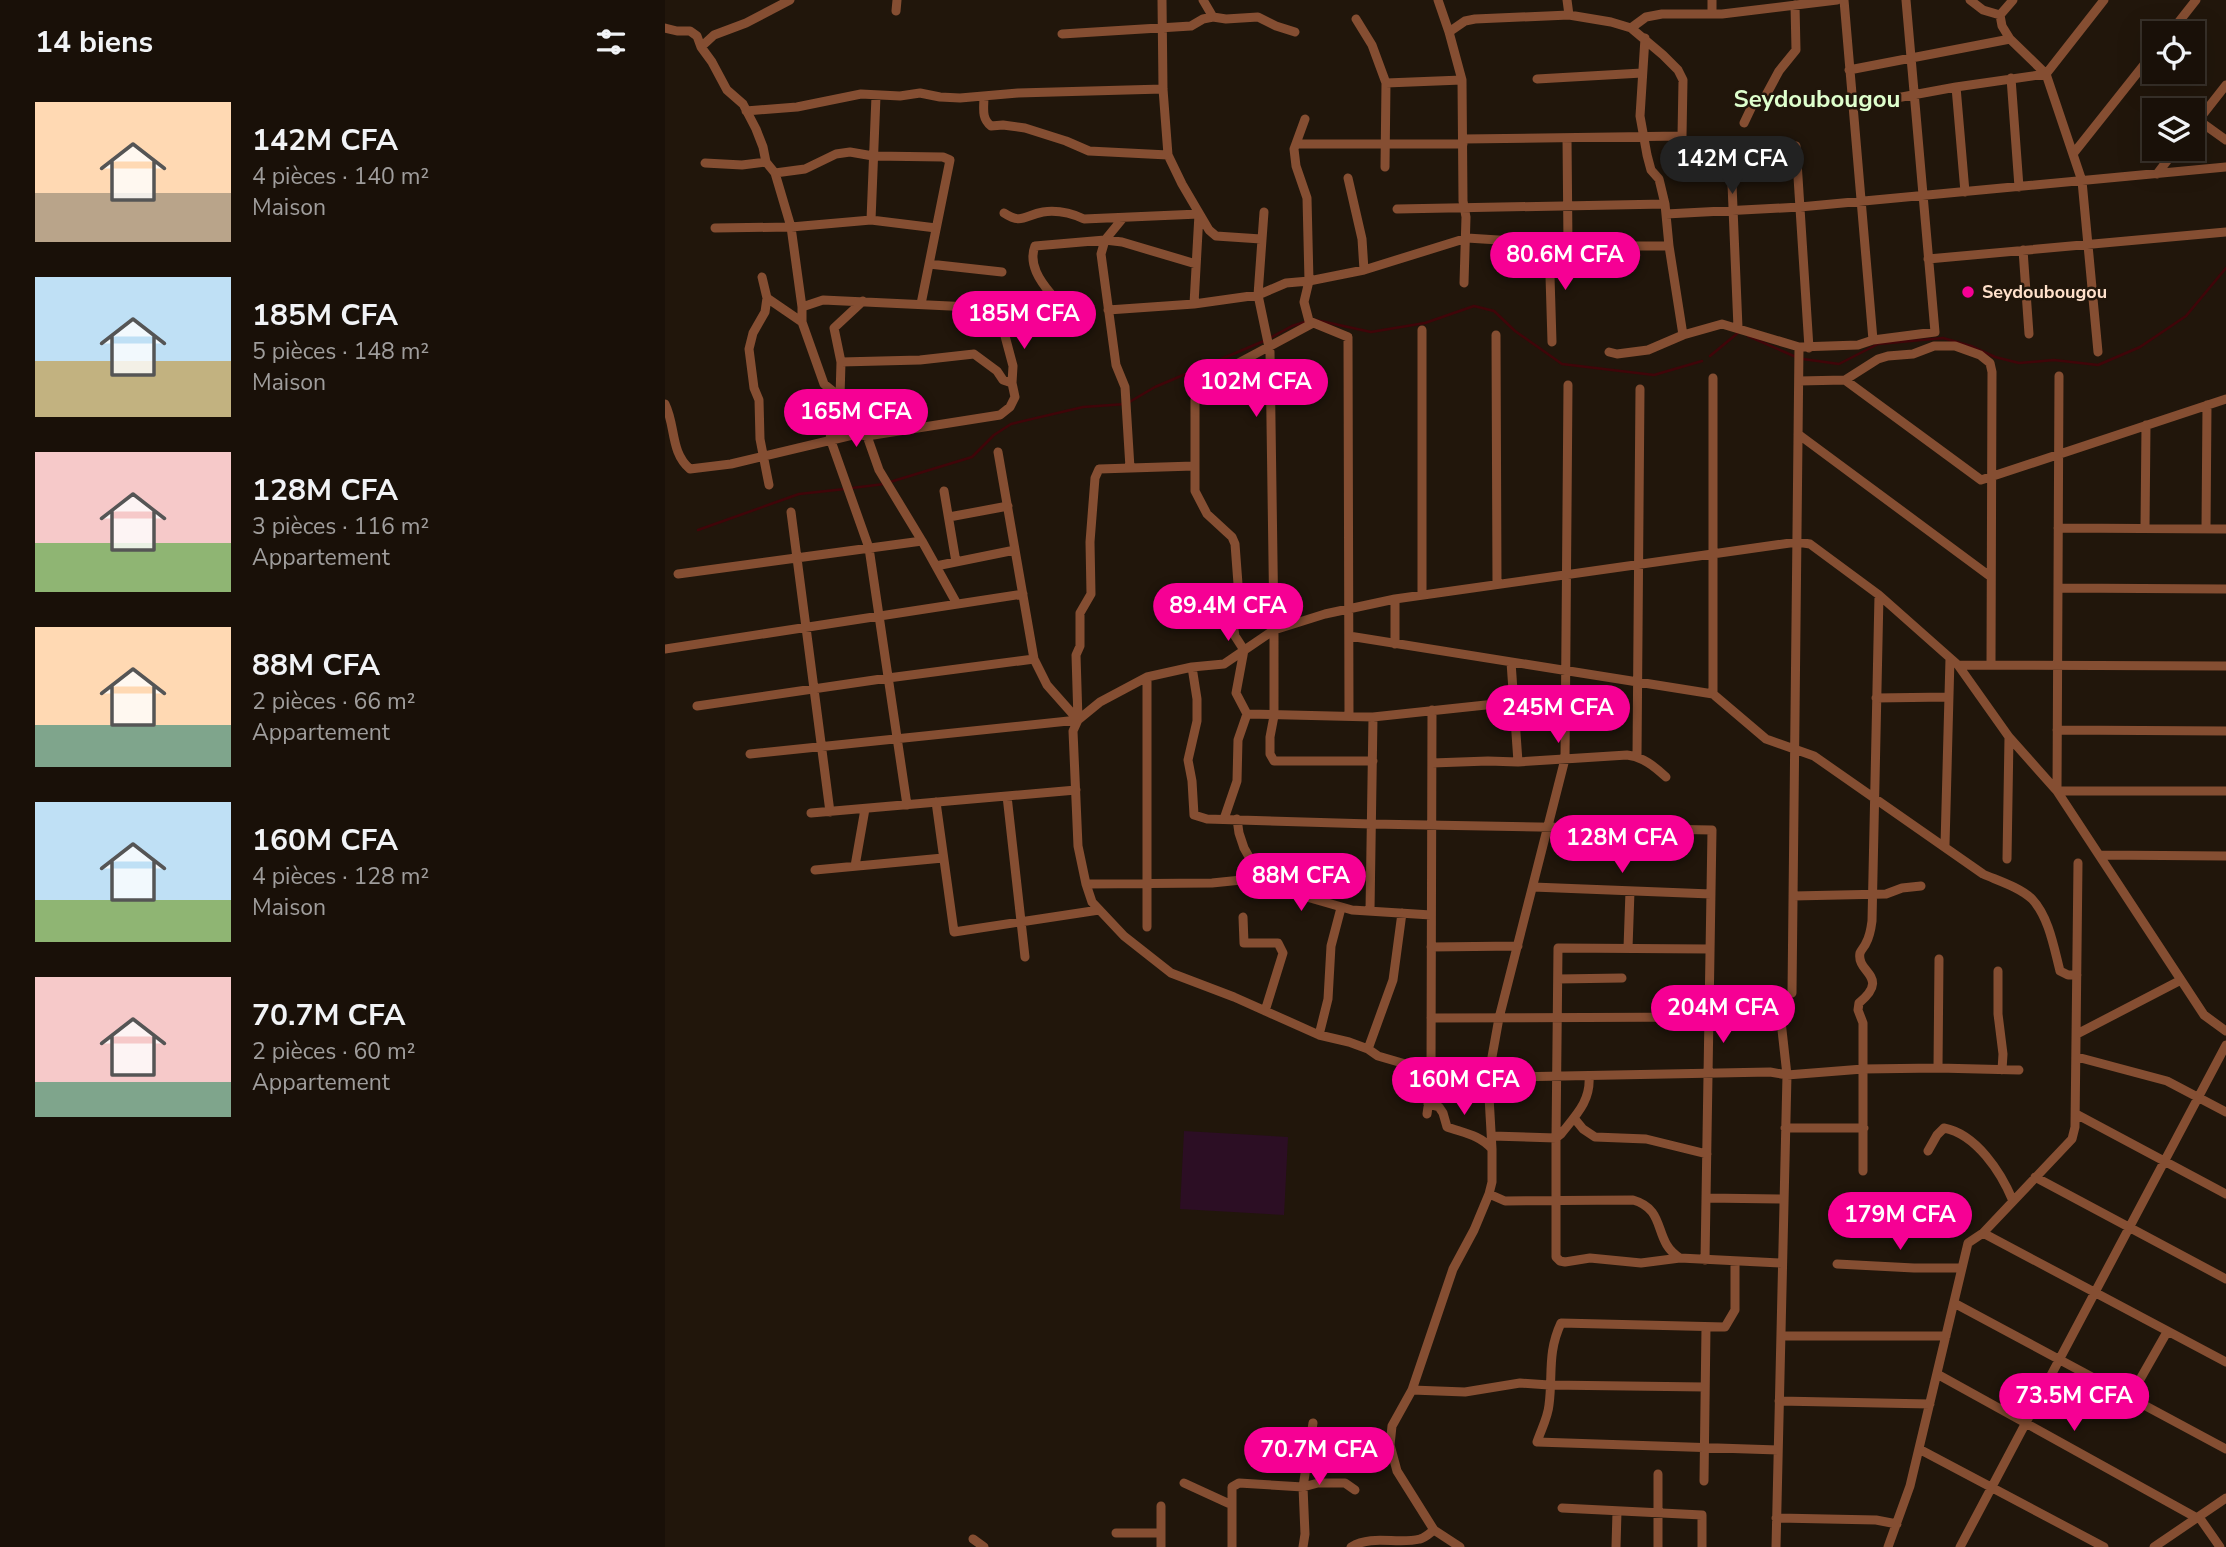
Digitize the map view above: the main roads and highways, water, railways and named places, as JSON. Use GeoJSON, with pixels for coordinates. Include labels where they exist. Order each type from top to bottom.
{"type":"FeatureCollection","features":[{"type":"Feature","properties":{"kind":"waterway"},"geometry":{"type":"LineString","coordinates":[[1803,359],[1839,364],[1878,344],[1943,338],[2019,363],[2054,360],[2098,365],[2140,347],[2186,316],[2226,268]]}},
{"type":"Feature","properties":{"kind":"waterway"},"geometry":{"type":"LineString","coordinates":[[1311,319],[1371,332],[1425,323],[1474,306],[1494,311],[1515,331],[1562,364],[1654,375],[1702,361]]}},
{"type":"Feature","properties":{"kind":"waterway"},"geometry":{"type":"LineString","coordinates":[[1270,338],[1305,322]]}},
{"type":"Feature","properties":{"kind":"waterway"},"geometry":{"type":"LineString","coordinates":[[1710,356],[1739,332]]}},
{"type":"Feature","properties":{"kind":"waterway"},"geometry":{"type":"LineString","coordinates":[[1748,336],[1796,357]]}},
{"type":"Feature","properties":{"kind":"waterway"},"geometry":{"type":"LineString","coordinates":[[890,482],[972,457],[994,435],[1011,424],[1083,407],[1126,404],[1155,387],[1264,341]]}},
{"type":"Feature","properties":{"kind":"waterway"},"geometry":{"type":"LineString","coordinates":[[852,488],[884,484]]}},
{"type":"Feature","properties":{"kind":"waterway"},"geometry":{"type":"LineString","coordinates":[[698,530],[799,494],[845,489]]}},
{"type":"Feature","properties":{"kind":"place","name":"Seydoubougou"},"geometry":{"type":"Point","coordinates":[1968,292]}},
{"type":"Feature","properties":{"kind":"district","name":"Seydoubougou"},"geometry":{"type":"Point","coordinates":[1817,99]}}]}
